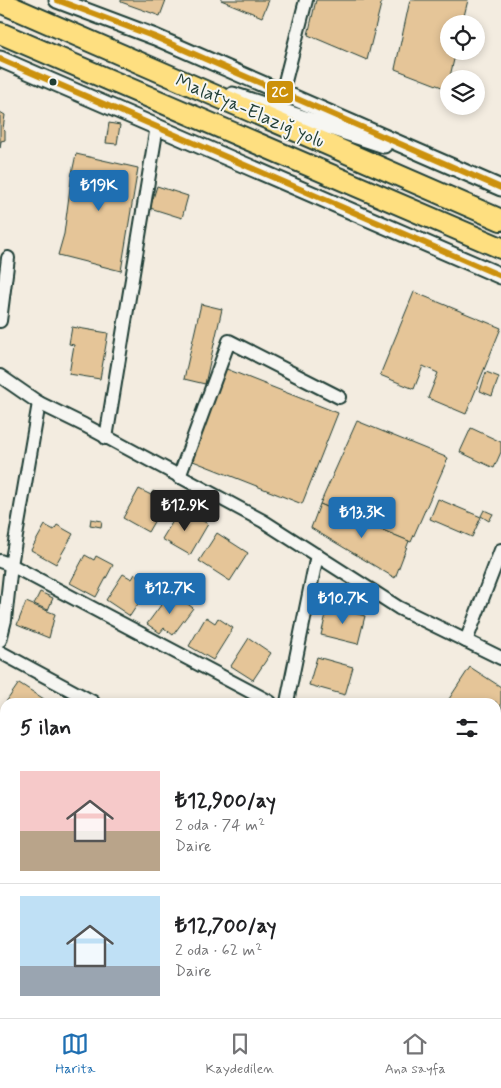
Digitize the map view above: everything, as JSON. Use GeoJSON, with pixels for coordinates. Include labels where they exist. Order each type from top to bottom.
{"type":"FeatureCollection","features":[{"type":"Feature","properties":{"kind":"highway","name":"Malatya-Elazığ yolu"},"geometry":{"type":"LineString","coordinates":[[9,3],[158,71],[501,220]]}},
{"type":"Feature","properties":{"kind":"highway","name":"Malatya-Elazığ yolu"},"geometry":{"type":"LineString","coordinates":[[0,33],[501,248]]}},
{"type":"Feature","properties":{"kind":"street"},"geometry":{"type":"LineString","coordinates":[[57,0],[155,37],[501,188]]}},
{"type":"Feature","properties":{"kind":"street"},"geometry":{"type":"LineString","coordinates":[[282,93],[306,0]]}},
{"type":"Feature","properties":{"kind":"street"},"geometry":{"type":"LineString","coordinates":[[0,59],[501,276]]}},
{"type":"Feature","properties":{"kind":"street"},"geometry":{"type":"LineString","coordinates":[[158,71],[288,112],[355,136],[445,163]]}},
{"type":"Feature","properties":{"kind":"street"},"geometry":{"type":"LineString","coordinates":[[106,438],[157,126]]}},
{"type":"Feature","properties":{"kind":"street"},"geometry":{"type":"LineString","coordinates":[[0,322],[8,258]]}},
{"type":"Feature","properties":{"kind":"street"},"geometry":{"type":"LineString","coordinates":[[178,476],[229,341],[339,397]]}},
{"type":"Feature","properties":{"kind":"street"},"geometry":{"type":"LineString","coordinates":[[0,376],[39,403],[84,425],[263,521],[399,608],[501,658]]}},
{"type":"Feature","properties":{"kind":"street"},"geometry":{"type":"LineString","coordinates":[[0,640],[6,563],[39,403]]}},
{"type":"Feature","properties":{"kind":"street"},"geometry":{"type":"LineString","coordinates":[[466,641],[501,550]]}},
{"type":"Feature","properties":{"kind":"street"},"geometry":{"type":"LineString","coordinates":[[288,698],[317,555]]}},
{"type":"Feature","properties":{"kind":"street"},"geometry":{"type":"LineString","coordinates":[[6,563],[262,698]]}},
{"type":"Feature","properties":{"kind":"street"},"geometry":{"type":"LineString","coordinates":[[0,652],[86,698]]}},
{"type":"Feature","properties":{"kind":"building"},"geometry":{"type":"Polygon","coordinates":[[[121,0],[166,0],[160,16],[121,2],[121,0]]]}},
{"type":"Feature","properties":{"kind":"building"},"geometry":{"type":"Polygon","coordinates":[[[221,0],[269,0],[262,17],[221,0]]]}},
{"type":"Feature","properties":{"kind":"building"},"geometry":{"type":"Polygon","coordinates":[[[316,0],[382,0],[367,60],[308,35],[316,0]]]}},
{"type":"Feature","properties":{"kind":"building"},"geometry":{"type":"Polygon","coordinates":[[[410,0],[468,0],[464,15],[440,15],[440,60],[454,60],[452,70],[440,70],[440,86],[395,69],[410,0]]]}},
{"type":"Feature","properties":{"kind":"building"},"geometry":{"type":"Polygon","coordinates":[[[0,112],[5,115],[3,129],[5,131],[5,140],[1,141],[0,148],[0,112]]]}},
{"type":"Feature","properties":{"kind":"building"},"geometry":{"type":"Polygon","coordinates":[[[109,123],[120,125],[117,144],[106,143],[109,123]]]}},
{"type":"Feature","properties":{"kind":"building"},"geometry":{"type":"Polygon","coordinates":[[[76,154],[138,168],[121,271],[58,255],[64,234],[76,154]]]}},
{"type":"Feature","properties":{"kind":"building"},"geometry":{"type":"Polygon","coordinates":[[[157,186],[188,196],[182,218],[150,208],[157,186]]]}},
{"type":"Feature","properties":{"kind":"building"},"geometry":{"type":"Polygon","coordinates":[[[414,292],[501,328],[466,414],[428,398],[438,373],[423,366],[414,389],[380,375],[414,292]]]}},
{"type":"Feature","properties":{"kind":"building"},"geometry":{"type":"Polygon","coordinates":[[[201,304],[222,309],[205,384],[184,379],[201,304]]]}},
{"type":"Feature","properties":{"kind":"building"},"geometry":{"type":"Polygon","coordinates":[[[72,327],[108,333],[100,379],[69,374],[74,345],[69,344],[72,327]]]}},
{"type":"Feature","properties":{"kind":"building"},"geometry":{"type":"Polygon","coordinates":[[[224,368],[338,413],[302,504],[188,459],[224,368]]]}},
{"type":"Feature","properties":{"kind":"building"},"geometry":{"type":"Polygon","coordinates":[[[486,372],[499,377],[492,396],[480,391],[486,372]]]}},
{"type":"Feature","properties":{"kind":"building"},"geometry":{"type":"Polygon","coordinates":[[[357,421],[448,458],[411,542],[320,504],[357,421]]]}},
{"type":"Feature","properties":{"kind":"building"},"geometry":{"type":"Polygon","coordinates":[[[471,428],[501,442],[501,452],[494,468],[460,452],[471,428]]]}},
{"type":"Feature","properties":{"kind":"building"},"geometry":{"type":"Polygon","coordinates":[[[139,489],[151,495],[153,491],[167,499],[148,532],[123,518],[139,489]]]}},
{"type":"Feature","properties":{"kind":"building"},"geometry":{"type":"Polygon","coordinates":[[[438,499],[481,517],[472,537],[430,519],[438,499]]]}},
{"type":"Feature","properties":{"kind":"building"},"geometry":{"type":"Polygon","coordinates":[[[320,504],[409,541],[395,578],[311,528],[320,504]]]}},
{"type":"Feature","properties":{"kind":"building"},"geometry":{"type":"Polygon","coordinates":[[[181,508],[208,524],[190,555],[162,539],[181,508]]]}},
{"type":"Feature","properties":{"kind":"building"},"geometry":{"type":"Polygon","coordinates":[[[484,510],[493,514],[489,521],[481,516],[484,510]]]}},
{"type":"Feature","properties":{"kind":"building"},"geometry":{"type":"Polygon","coordinates":[[[91,519],[102,521],[101,527],[90,525],[91,519]]]}},
{"type":"Feature","properties":{"kind":"building"},"geometry":{"type":"Polygon","coordinates":[[[45,525],[54,530],[57,525],[73,534],[56,564],[31,550],[45,525]]]}},
{"type":"Feature","properties":{"kind":"building"},"geometry":{"type":"Polygon","coordinates":[[[217,533],[248,553],[230,581],[199,561],[217,533]]]}},
{"type":"Feature","properties":{"kind":"building"},"geometry":{"type":"Polygon","coordinates":[[[85,555],[94,560],[96,556],[113,565],[96,597],[70,583],[85,555]]]}},
{"type":"Feature","properties":{"kind":"building"},"geometry":{"type":"Polygon","coordinates":[[[123,574],[132,579],[135,574],[151,584],[130,616],[106,600],[123,574]]]}},
{"type":"Feature","properties":{"kind":"building"},"geometry":{"type":"Polygon","coordinates":[[[40,592],[53,598],[48,610],[34,604],[40,592]]]}},
{"type":"Feature","properties":{"kind":"building"},"geometry":{"type":"Polygon","coordinates":[[[177,596],[193,608],[173,635],[164,628],[160,633],[147,624],[167,597],[173,601],[177,596]]]}},
{"type":"Feature","properties":{"kind":"building"},"geometry":{"type":"Polygon","coordinates":[[[26,602],[55,614],[49,638],[17,625],[26,602]]]}},
{"type":"Feature","properties":{"kind":"building"},"geometry":{"type":"Polygon","coordinates":[[[328,606],[365,616],[358,644],[321,635],[328,606]]]}},
{"type":"Feature","properties":{"kind":"building"},"geometry":{"type":"Polygon","coordinates":[[[206,617],[215,623],[218,618],[233,628],[213,660],[189,646],[206,617]]]}},
{"type":"Feature","properties":{"kind":"building"},"geometry":{"type":"Polygon","coordinates":[[[249,638],[271,653],[253,680],[231,666],[249,638]]]}},
{"type":"Feature","properties":{"kind":"building"},"geometry":{"type":"Polygon","coordinates":[[[317,657],[353,667],[345,695],[309,685],[317,657]]]}},
{"type":"Feature","properties":{"kind":"building"},"geometry":{"type":"Polygon","coordinates":[[[470,667],[501,687],[501,698],[450,698],[470,667]]]}},
{"type":"Feature","properties":{"kind":"building"},"geometry":{"type":"Polygon","coordinates":[[[19,683],[42,698],[9,698],[19,683]]]}},
{"type":"Feature","properties":{"kind":"transit line","name":"2C"},"geometry":{"type":"LineString","coordinates":[[57,0],[155,37],[501,188]]}},
{"type":"Feature","properties":{"kind":"transit line","name":"2C"},"geometry":{"type":"LineString","coordinates":[[0,59],[501,276]]}}]}
